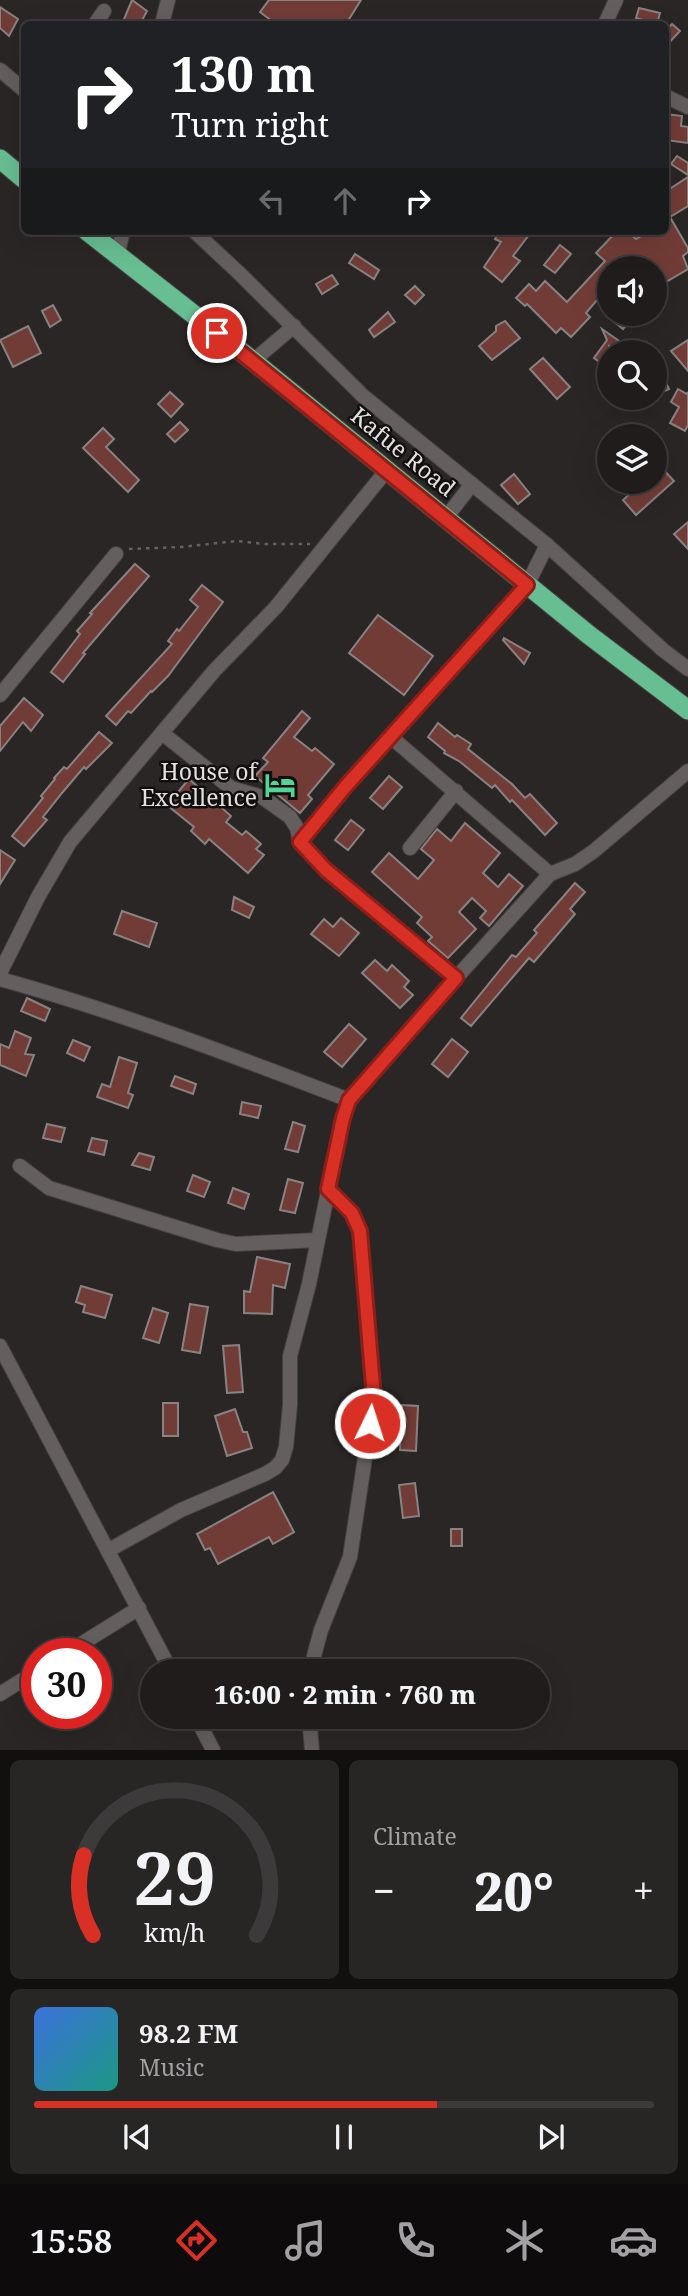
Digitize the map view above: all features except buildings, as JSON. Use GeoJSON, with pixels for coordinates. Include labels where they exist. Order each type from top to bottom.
{"type":"FeatureCollection","features":[{"type":"Feature","properties":{"kind":"highway"},"geometry":{"type":"LineString","coordinates":[[0,159],[21,176]]}},
{"type":"Feature","properties":{"kind":"highway","name":"Kafue Road"},"geometry":{"type":"LineString","coordinates":[[92,235],[253,361],[527,585],[688,710]]}},
{"type":"Feature","properties":{"kind":"street"},"geometry":{"type":"LineString","coordinates":[[163,21],[168,0]]}},
{"type":"Feature","properties":{"kind":"street"},"geometry":{"type":"LineString","coordinates":[[606,21],[616,0]]}},
{"type":"Feature","properties":{"kind":"street"},"geometry":{"type":"LineString","coordinates":[[97,21],[104,11]]}},
{"type":"Feature","properties":{"kind":"street"},"geometry":{"type":"LineString","coordinates":[[0,70],[21,88]]}},
{"type":"Feature","properties":{"kind":"street"},"geometry":{"type":"LineString","coordinates":[[669,98],[688,107]]}},
{"type":"Feature","properties":{"kind":"street"},"geometry":{"type":"LineString","coordinates":[[117,257],[122,235]]}},
{"type":"Feature","properties":{"kind":"street"},"geometry":{"type":"LineString","coordinates":[[198,235],[363,396],[547,545],[663,650],[688,669]]}},
{"type":"Feature","properties":{"kind":"street"},"geometry":{"type":"LineString","coordinates":[[253,361],[294,326]]}},
{"type":"Feature","properties":{"kind":"street"},"geometry":{"type":"LineString","coordinates":[[0,973],[38,897],[70,842],[214,671],[275,607],[386,471]]}},
{"type":"Feature","properties":{"kind":"street"},"geometry":{"type":"LineString","coordinates":[[445,519],[472,484]]}},
{"type":"Feature","properties":{"kind":"street"},"geometry":{"type":"LineString","coordinates":[[300,842],[527,585],[547,545]]}},
{"type":"Feature","properties":{"kind":"street"},"geometry":{"type":"LineString","coordinates":[[0,695],[116,554]]}},
{"type":"Feature","properties":{"kind":"street"},"geometry":{"type":"LineString","coordinates":[[162,733],[231,788],[262,797],[277,806],[290,817],[297,828],[300,842],[326,870],[456,978]]}},
{"type":"Feature","properties":{"kind":"street"},"geometry":{"type":"LineString","coordinates":[[391,737],[550,874]]}},
{"type":"Feature","properties":{"kind":"street"},"geometry":{"type":"LineString","coordinates":[[109,1550],[181,1510],[265,1474],[282,1460],[288,1425],[290,1356],[349,1100],[550,874],[575,864],[594,850],[688,771]]}},
{"type":"Feature","properties":{"kind":"street"},"geometry":{"type":"LineString","coordinates":[[410,848],[456,791]]}},
{"type":"Feature","properties":{"kind":"street"},"geometry":{"type":"LineString","coordinates":[[0,979],[71,999],[163,1030],[349,1100]]}},
{"type":"Feature","properties":{"kind":"street"},"geometry":{"type":"LineString","coordinates":[[20,1166],[49,1188],[217,1240],[236,1244],[318,1240]]}},
{"type":"Feature","properties":{"kind":"street"},"geometry":{"type":"LineString","coordinates":[[314,1659],[321,1630],[349,1558],[374,1398],[360,1231],[352,1213],[328,1189]]}},
{"type":"Feature","properties":{"kind":"street"},"geometry":{"type":"LineString","coordinates":[[2,1353],[166,1659]]}},
{"type":"Feature","properties":{"kind":"street"},"geometry":{"type":"LineString","coordinates":[[91,1638],[139,1608]]}},
{"type":"Feature","properties":{"kind":"street"},"geometry":{"type":"LineString","coordinates":[[0,1693],[21,1681]]}},
{"type":"Feature","properties":{"kind":"street"},"geometry":{"type":"LineString","coordinates":[[203,1729],[214,1750]]}},
{"type":"Feature","properties":{"kind":"street"},"geometry":{"type":"LineString","coordinates":[[310,1729],[312,1750]]}},
{"type":"Feature","properties":{"kind":"path"},"geometry":{"type":"LineString","coordinates":[[116,554],[130,548],[181,547],[237,541],[265,544],[302,543],[324,547]]}},
{"type":"Feature","properties":{"kind":"place","name":"House of Excellence"},"geometry":{"type":"Point","coordinates":[280,785]}},
{"type":"Feature","properties":{"kind":"route"},"geometry":{"type":"LineString","coordinates":[[217,333],[527,585],[346,786],[300,842],[326,870],[456,978],[349,1100],[328,1189],[352,1213],[360,1231],[374,1398],[370,1423]]}}]}
